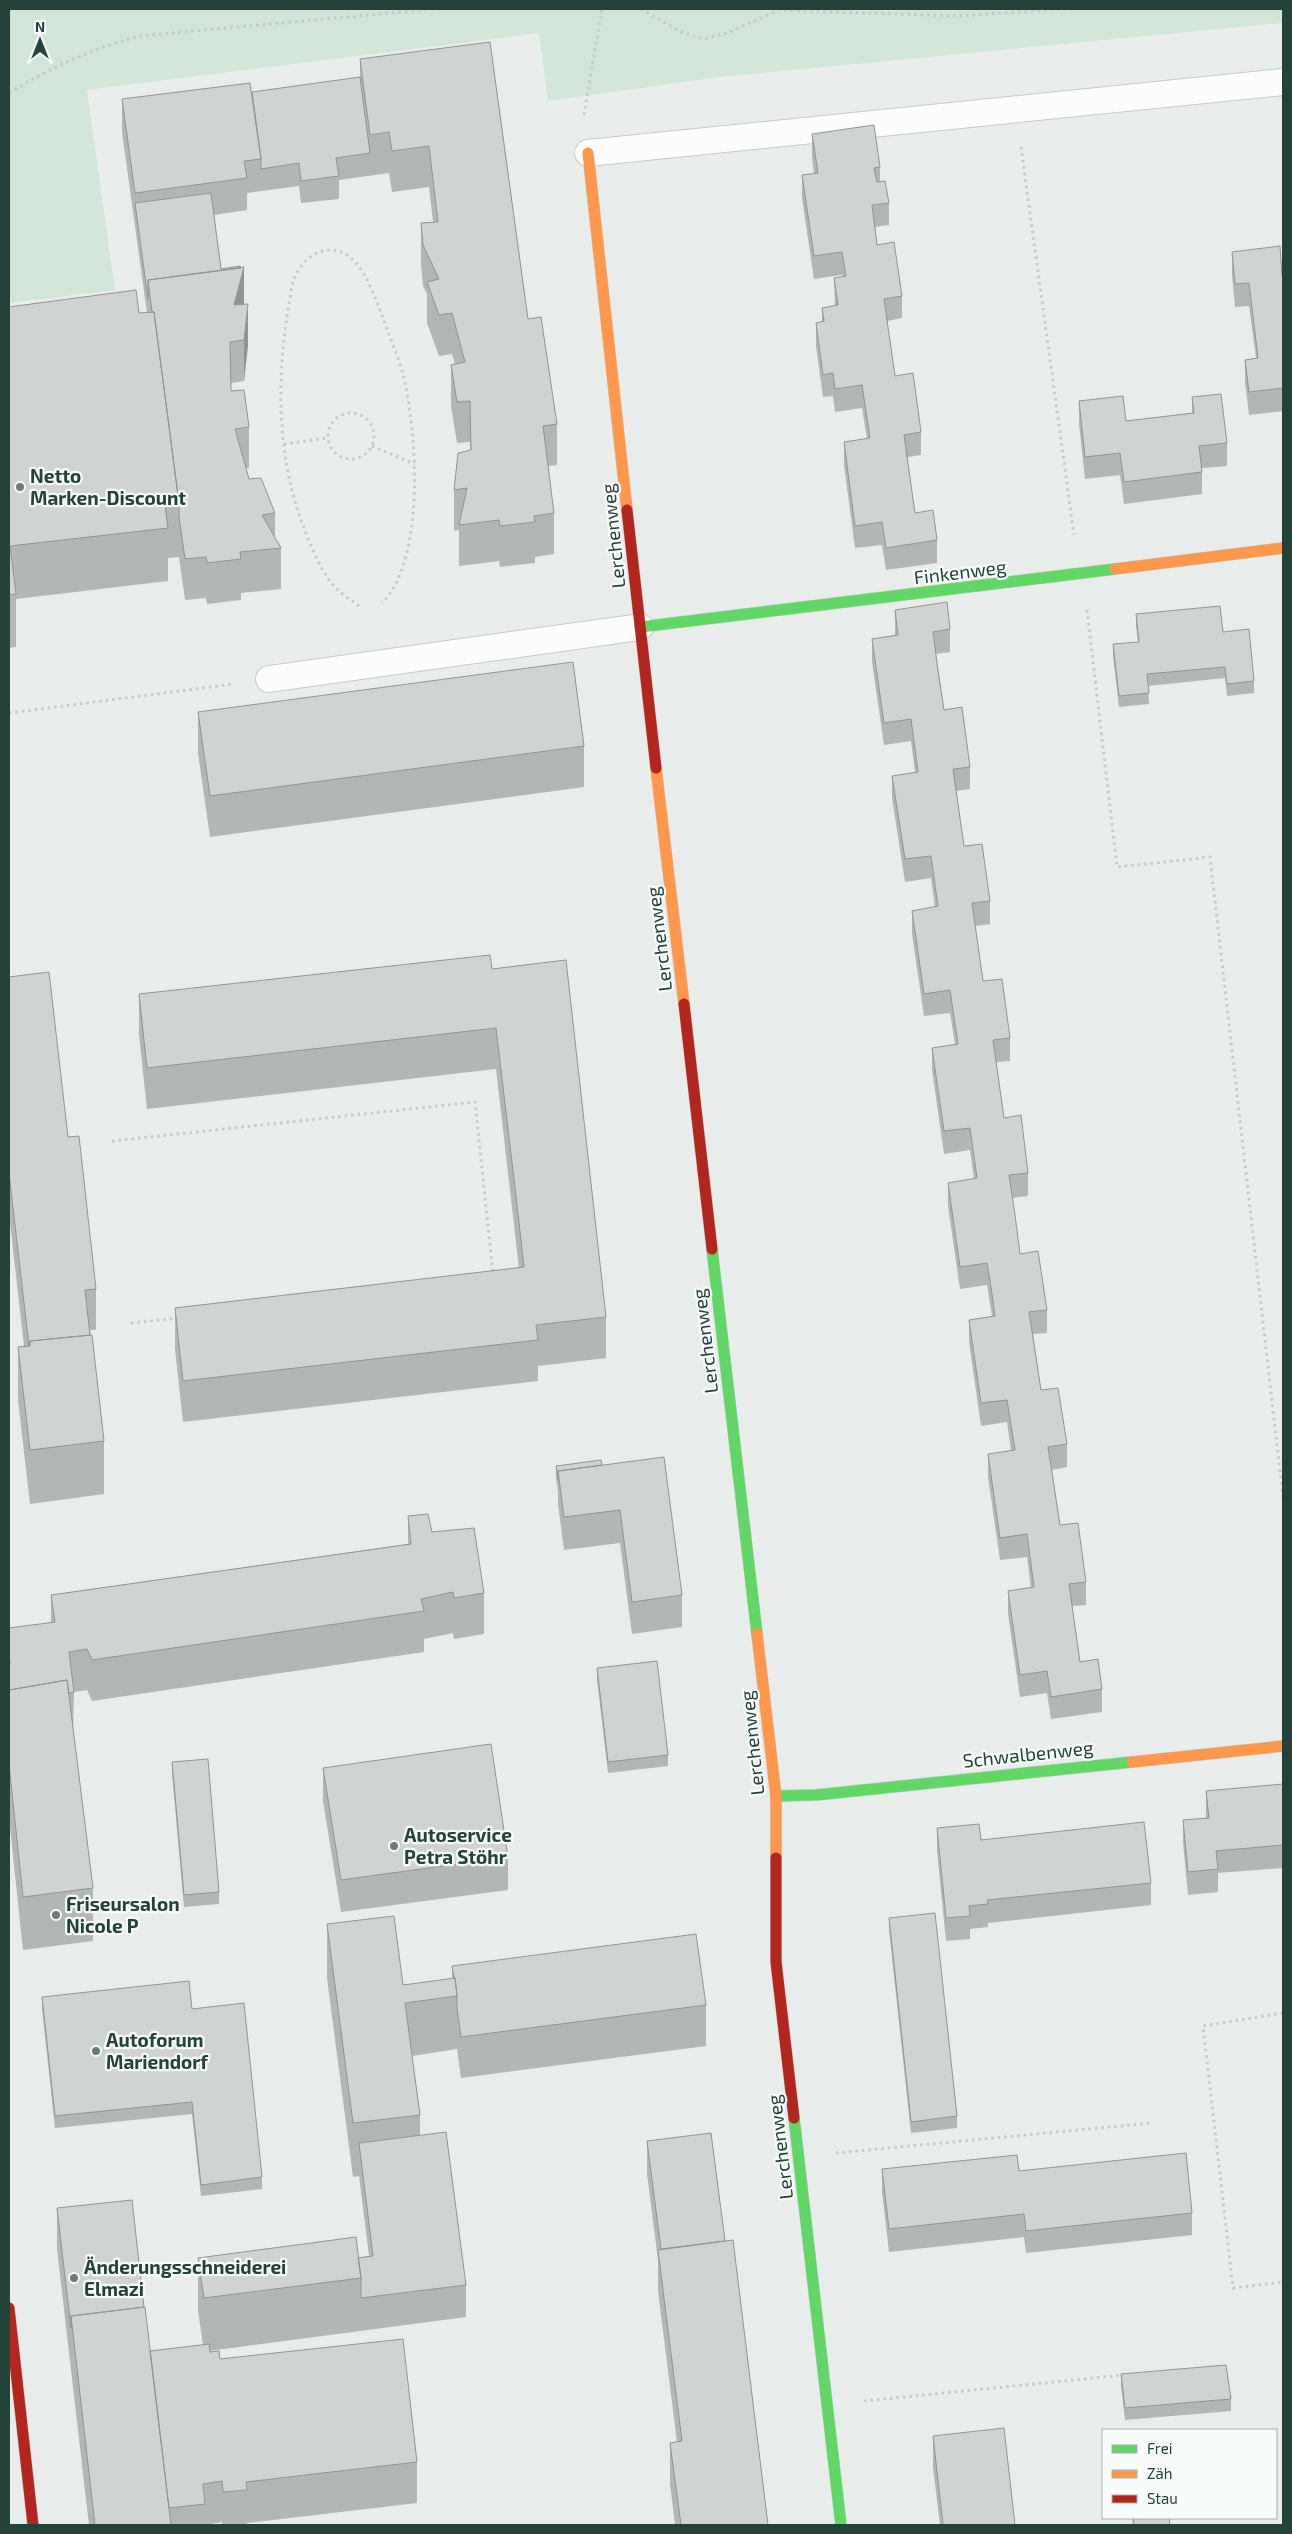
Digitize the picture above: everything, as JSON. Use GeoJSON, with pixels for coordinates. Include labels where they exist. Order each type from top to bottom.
{"type":"FeatureCollection","features":[{"type":"Feature","properties":{"kind":"street","name":"Lerchenweg"},"geometry":{"type":"LineString","coordinates":[[588,153],[640,627],[776,1796],[776,1962],[841,2525]]}},
{"type":"Feature","properties":{"kind":"street","name":"Finkenweg"},"geometry":{"type":"LineString","coordinates":[[640,627],[1079,575],[1283,548]]}},
{"type":"Feature","properties":{"kind":"street","name":"Schwalbenweg"},"geometry":{"type":"LineString","coordinates":[[776,1796],[816,1794],[1283,1746]]}},
{"type":"Feature","properties":{"kind":"street"},"geometry":{"type":"LineString","coordinates":[[9,2308],[33,2525]]}},
{"type":"Feature","properties":{"kind":"lane"},"geometry":{"type":"LineString","coordinates":[[588,153],[1283,82]]}},
{"type":"Feature","properties":{"kind":"lane"},"geometry":{"type":"LineString","coordinates":[[269,679],[640,627]]}},
{"type":"Feature","properties":{"kind":"path"},"geometry":{"type":"LineString","coordinates":[[9,93],[51,67],[96,48],[140,36],[434,9]]}},
{"type":"Feature","properties":{"kind":"path"},"geometry":{"type":"LineString","coordinates":[[588,153],[584,110],[602,9]]}},
{"type":"Feature","properties":{"kind":"path"},"geometry":{"type":"LineString","coordinates":[[641,9],[681,32],[704,38],[730,32],[779,10],[956,16],[1067,9]]}},
{"type":"Feature","properties":{"kind":"path"},"geometry":{"type":"LineString","coordinates":[[1016,109],[1079,575],[1086,602],[1117,867],[1210,857],[1283,1498]]}},
{"type":"Feature","properties":{"kind":"path"},"geometry":{"type":"LineString","coordinates":[[359,606],[335,587],[324,572],[302,523],[289,476],[284,444],[281,382],[285,327],[294,278],[304,261],[322,250],[340,250],[359,264],[374,295],[403,373],[415,464],[414,510],[404,564],[393,592],[382,603]]}},
{"type":"Feature","properties":{"kind":"path"},"geometry":{"type":"LineString","coordinates":[[352,412],[359,414],[371,424],[374,438],[372,446],[361,456],[346,459],[334,452],[328,438],[331,423],[337,417],[352,412]]}},
{"type":"Feature","properties":{"kind":"path"},"geometry":{"type":"LineString","coordinates":[[284,444],[328,438]]}},
{"type":"Feature","properties":{"kind":"path"},"geometry":{"type":"LineString","coordinates":[[372,446],[415,464]]}},
{"type":"Feature","properties":{"kind":"path"},"geometry":{"type":"LineString","coordinates":[[9,714],[269,679]]}},
{"type":"Feature","properties":{"kind":"path"},"geometry":{"type":"LineString","coordinates":[[112,1141],[475,1102],[494,1274]]}},
{"type":"Feature","properties":{"kind":"path"},"geometry":{"type":"LineString","coordinates":[[131,1323],[180,1318]]}},
{"type":"Feature","properties":{"kind":"path"},"geometry":{"type":"LineString","coordinates":[[1283,2013],[1204,2026],[1233,2288],[1283,2282]]}},
{"type":"Feature","properties":{"kind":"path"},"geometry":{"type":"LineString","coordinates":[[840,2152],[1151,2123]]}},
{"type":"Feature","properties":{"kind":"path"},"geometry":{"type":"LineString","coordinates":[[872,2399],[1126,2375]]}},
{"type":"Feature","properties":{"kind":"green space"},"geometry":{"type":"Polygon","coordinates":[[[9,9],[1283,9],[1283,23],[720,77],[548,101],[539,33],[87,90],[115,290],[9,303],[9,9]]]}},
{"type":"Feature","properties":{"kind":"building"},"geometry":{"type":"Polygon","coordinates":[[[490,42],[528,319],[541,317],[557,424],[543,426],[554,513],[534,516],[535,522],[500,526],[499,520],[459,525],[467,488],[454,490],[458,453],[471,450],[470,401],[457,402],[451,365],[465,362],[452,313],[439,315],[427,282],[439,279],[423,245],[421,223],[438,222],[429,146],[392,151],[389,132],[370,135],[360,59],[490,42]]]}},
{"type":"Feature","properties":{"kind":"building"},"geometry":{"type":"Polygon","coordinates":[[[360,77],[370,153],[336,158],[339,176],[301,181],[299,163],[261,169],[252,92],[360,77]]]}},
{"type":"Feature","properties":{"kind":"building"},"geometry":{"type":"Polygon","coordinates":[[[250,83],[261,159],[244,161],[247,178],[135,193],[122,99],[250,83]]]}},
{"type":"Feature","properties":{"kind":"building"},"geometry":{"type":"Polygon","coordinates":[[[874,125],[880,167],[874,168],[877,182],[885,181],[889,203],[872,205],[877,245],[894,242],[902,296],[884,299],[895,376],[913,373],[921,432],[904,435],[915,513],[933,510],[937,540],[886,548],[882,522],[855,526],[844,442],[870,438],[862,385],[835,389],[833,373],[823,375],[816,323],[824,321],[822,308],[838,305],[834,278],[846,276],[842,252],[814,256],[802,175],[818,173],[812,134],[874,125]]]}},
{"type":"Feature","properties":{"kind":"building"},"geometry":{"type":"Polygon","coordinates":[[[211,193],[221,269],[240,266],[241,268],[148,280],[148,299],[135,203],[211,193]]]}},
{"type":"Feature","properties":{"kind":"building"},"geometry":{"type":"Polygon","coordinates":[[[1280,246],[1283,276],[1283,388],[1249,392],[1245,360],[1258,358],[1249,283],[1235,284],[1232,252],[1280,246]]]}},
{"type":"Feature","properties":{"kind":"building"},"geometry":{"type":"Polygon","coordinates":[[[244,267],[234,305],[248,304],[244,340],[230,342],[231,391],[244,390],[249,427],[235,429],[249,479],[261,478],[275,513],[262,515],[281,548],[240,552],[241,559],[207,563],[206,557],[185,559],[154,312],[152,312],[148,280],[244,267]]]}},
{"type":"Feature","properties":{"kind":"building"},"geometry":{"type":"Polygon","coordinates":[[[136,290],[139,313],[154,312],[179,503],[165,505],[168,528],[10,546],[16,594],[9,595],[9,307],[136,290]]]}},
{"type":"Feature","properties":{"kind":"building"},"geometry":{"type":"Polygon","coordinates":[[[1221,394],[1227,443],[1199,446],[1202,472],[1124,482],[1120,453],[1085,457],[1079,401],[1123,396],[1126,421],[1194,413],[1192,397],[1221,394]]]}},
{"type":"Feature","properties":{"kind":"building"},"geometry":{"type":"Polygon","coordinates":[[[947,602],[950,629],[933,632],[944,710],[962,707],[970,767],[953,769],[964,846],[982,844],[990,901],[972,903],[983,981],[1002,979],[1010,1038],[993,1040],[1004,1118],[1021,1115],[1028,1173],[1009,1175],[1020,1254],[1038,1251],[1047,1310],[1029,1312],[1041,1390],[1058,1388],[1067,1444],[1048,1447],[1060,1525],[1078,1523],[1086,1582],[1069,1584],[1080,1662],[1098,1659],[1102,1689],[1051,1697],[1047,1671],[1020,1675],[1008,1591],[1034,1587],[1027,1534],[1000,1538],[988,1454],[1015,1450],[1007,1400],[981,1403],[969,1320],[995,1316],[991,1287],[987,1263],[960,1267],[948,1183],[977,1178],[970,1128],[944,1131],[932,1048],[958,1044],[950,990],[924,994],[912,911],[938,906],[931,856],[905,859],[892,776],[918,772],[911,719],[884,723],[872,639],[898,635],[895,610],[947,602]]]}},
{"type":"Feature","properties":{"kind":"building"},"geometry":{"type":"Polygon","coordinates":[[[1220,606],[1223,632],[1249,629],[1254,681],[1227,684],[1225,667],[1147,674],[1149,693],[1119,696],[1113,644],[1139,642],[1136,614],[1220,606]]]}},
{"type":"Feature","properties":{"kind":"building"},"geometry":{"type":"Polygon","coordinates":[[[573,662],[584,746],[210,796],[198,712],[573,662]]]}},
{"type":"Feature","properties":{"kind":"building"},"geometry":{"type":"Polygon","coordinates":[[[490,955],[492,969],[566,960],[606,1317],[536,1325],[538,1340],[183,1381],[175,1308],[524,1267],[516,1196],[496,1028],[147,1068],[139,994],[490,955]]]}},
{"type":"Feature","properties":{"kind":"building"},"geometry":{"type":"Polygon","coordinates":[[[49,972],[68,1137],[79,1136],[96,1289],[85,1290],[90,1335],[30,1341],[29,1346],[9,1173],[9,977],[49,972]]]}},
{"type":"Feature","properties":{"kind":"building"},"geometry":{"type":"Polygon","coordinates":[[[92,1335],[104,1441],[30,1450],[18,1347],[30,1346],[30,1341],[92,1335]]]}},
{"type":"Feature","properties":{"kind":"building"},"geometry":{"type":"Polygon","coordinates":[[[664,1457],[682,1595],[632,1602],[620,1510],[564,1517],[558,1471],[664,1457]]]}},
{"type":"Feature","properties":{"kind":"building"},"geometry":{"type":"Polygon","coordinates":[[[601,1460],[602,1465],[558,1471],[558,1479],[556,1466],[601,1460]]]}},
{"type":"Feature","properties":{"kind":"building"},"geometry":{"type":"Polygon","coordinates":[[[428,1514],[432,1532],[474,1528],[484,1593],[454,1598],[453,1592],[421,1599],[424,1611],[92,1660],[87,1649],[69,1652],[74,1692],[69,1693],[67,1680],[9,1690],[9,1628],[55,1622],[51,1595],[411,1544],[408,1516],[428,1514]]]}},
{"type":"Feature","properties":{"kind":"building"},"geometry":{"type":"Polygon","coordinates":[[[657,1661],[668,1755],[608,1762],[597,1668],[657,1661]]]}},
{"type":"Feature","properties":{"kind":"building"},"geometry":{"type":"Polygon","coordinates":[[[67,1680],[93,1888],[23,1897],[9,1764],[9,1690],[67,1680]]]}},
{"type":"Feature","properties":{"kind":"building"},"geometry":{"type":"Polygon","coordinates":[[[491,1744],[508,1857],[341,1880],[323,1768],[491,1744]]]}},
{"type":"Feature","properties":{"kind":"building"},"geometry":{"type":"Polygon","coordinates":[[[208,1759],[219,1892],[184,1895],[172,1762],[208,1759]]]}},
{"type":"Feature","properties":{"kind":"building"},"geometry":{"type":"Polygon","coordinates":[[[1283,1784],[1283,1845],[1216,1851],[1218,1869],[1188,1872],[1183,1820],[1209,1818],[1206,1791],[1283,1784]]]}},
{"type":"Feature","properties":{"kind":"building"},"geometry":{"type":"Polygon","coordinates":[[[1144,1822],[1151,1883],[987,1900],[988,1904],[969,1906],[970,1916],[946,1918],[937,1828],[979,1824],[981,1840],[1144,1822]]]}},
{"type":"Feature","properties":{"kind":"building"},"geometry":{"type":"Polygon","coordinates":[[[935,1913],[957,2116],[911,2122],[889,1918],[935,1913]]]}},
{"type":"Feature","properties":{"kind":"building"},"geometry":{"type":"Polygon","coordinates":[[[394,1916],[403,1985],[455,1978],[457,1996],[405,2003],[420,2115],[353,2123],[327,1924],[394,1916]]]}},
{"type":"Feature","properties":{"kind":"building"},"geometry":{"type":"Polygon","coordinates":[[[696,1934],[706,2005],[461,2037],[452,1966],[696,1934]]]}},
{"type":"Feature","properties":{"kind":"building"},"geometry":{"type":"Polygon","coordinates":[[[189,1981],[192,2009],[244,2003],[262,2177],[201,2185],[192,2102],[55,2116],[42,1997],[189,1981]]]}},
{"type":"Feature","properties":{"kind":"building"},"geometry":{"type":"Polygon","coordinates":[[[446,2132],[466,2285],[361,2298],[358,2258],[373,2256],[359,2143],[446,2132]]]}},
{"type":"Feature","properties":{"kind":"building"},"geometry":{"type":"Polygon","coordinates":[[[711,2133],[725,2241],[661,2249],[647,2141],[711,2133]]]}},
{"type":"Feature","properties":{"kind":"building"},"geometry":{"type":"Polygon","coordinates":[[[1186,2153],[1192,2213],[1026,2231],[1024,2214],[889,2229],[882,2169],[1017,2155],[1019,2171],[1186,2153]]]}},
{"type":"Feature","properties":{"kind":"building"},"geometry":{"type":"Polygon","coordinates":[[[132,2200],[144,2307],[71,2316],[71,2328],[57,2208],[132,2200]]]}},
{"type":"Feature","properties":{"kind":"building"},"geometry":{"type":"Polygon","coordinates":[[[356,2237],[361,2278],[204,2298],[198,2258],[356,2237]]]}},
{"type":"Feature","properties":{"kind":"building"},"geometry":{"type":"Polygon","coordinates":[[[733,2240],[768,2525],[681,2525],[670,2443],[682,2441],[658,2250],[733,2240]]]}},
{"type":"Feature","properties":{"kind":"building"},"geometry":{"type":"Polygon","coordinates":[[[145,2307],[171,2525],[95,2525],[71,2316],[145,2307]]]}},
{"type":"Feature","properties":{"kind":"building"},"geometry":{"type":"Polygon","coordinates":[[[403,2339],[417,2462],[246,2482],[247,2490],[223,2492],[222,2481],[203,2484],[205,2504],[169,2508],[150,2351],[209,2344],[210,2352],[219,2351],[220,2359],[403,2339]]]}},
{"type":"Feature","properties":{"kind":"building"},"geometry":{"type":"Polygon","coordinates":[[[1226,2365],[1231,2399],[1125,2408],[1121,2374],[1226,2365]]]}},
{"type":"Feature","properties":{"kind":"building"},"geometry":{"type":"Polygon","coordinates":[[[1004,2428],[1015,2525],[943,2525],[933,2436],[1004,2428]]]}},
{"type":"Feature","properties":{"kind":"building"},"geometry":{"type":"Polygon","coordinates":[[[1133,2519],[1169,2519],[1170,2525],[1134,2525],[1133,2519]]]}},
{"type":"Feature","properties":{"kind":"traffic: fast"},"geometry":{"type":"LineString","coordinates":[[640,627],[1115,569]]}},
{"type":"Feature","properties":{"kind":"traffic: fast"},"geometry":{"type":"LineString","coordinates":[[712,1249],[757,1634]]}},
{"type":"Feature","properties":{"kind":"traffic: fast"},"geometry":{"type":"LineString","coordinates":[[776,1796],[816,1795],[1132,1762]]}},
{"type":"Feature","properties":{"kind":"traffic: fast"},"geometry":{"type":"LineString","coordinates":[[794,2118],[841,2525]]}},
{"type":"Feature","properties":{"kind":"traffic: slow"},"geometry":{"type":"LineString","coordinates":[[588,153],[627,510]]}},
{"type":"Feature","properties":{"kind":"traffic: slow"},"geometry":{"type":"LineString","coordinates":[[1115,569],[1283,548]]}},
{"type":"Feature","properties":{"kind":"traffic: slow"},"geometry":{"type":"LineString","coordinates":[[656,768],[684,1004]]}},
{"type":"Feature","properties":{"kind":"traffic: slow"},"geometry":{"type":"LineString","coordinates":[[757,1634],[776,1796],[776,1858]]}},
{"type":"Feature","properties":{"kind":"traffic: slow"},"geometry":{"type":"LineString","coordinates":[[1132,1762],[1283,1746]]}},
{"type":"Feature","properties":{"kind":"traffic: jam"},"geometry":{"type":"LineString","coordinates":[[627,510],[656,768]]}},
{"type":"Feature","properties":{"kind":"traffic: jam"},"geometry":{"type":"LineString","coordinates":[[684,1004],[712,1249]]}},
{"type":"Feature","properties":{"kind":"traffic: jam"},"geometry":{"type":"LineString","coordinates":[[776,1858],[776,1962],[794,2118]]}},
{"type":"Feature","properties":{"kind":"traffic: jam"},"geometry":{"type":"LineString","coordinates":[[9,2308],[33,2525]]}},
{"type":"Feature","properties":{"kind":"place","name":"Netto Marken-Discount"},"geometry":{"type":"Point","coordinates":[20,487]}},
{"type":"Feature","properties":{"kind":"place","name":"Autoservice Petra Stöhr"},"geometry":{"type":"Point","coordinates":[394,1846]}},
{"type":"Feature","properties":{"kind":"place","name":"Friseursalon Nicole P"},"geometry":{"type":"Point","coordinates":[56,1915]}},
{"type":"Feature","properties":{"kind":"place","name":"Autoforum Mariendorf"},"geometry":{"type":"Point","coordinates":[96,2051]}},
{"type":"Feature","properties":{"kind":"place","name":"Änderungsschneiderei Elmazi"},"geometry":{"type":"Point","coordinates":[74,2278]}}]}
